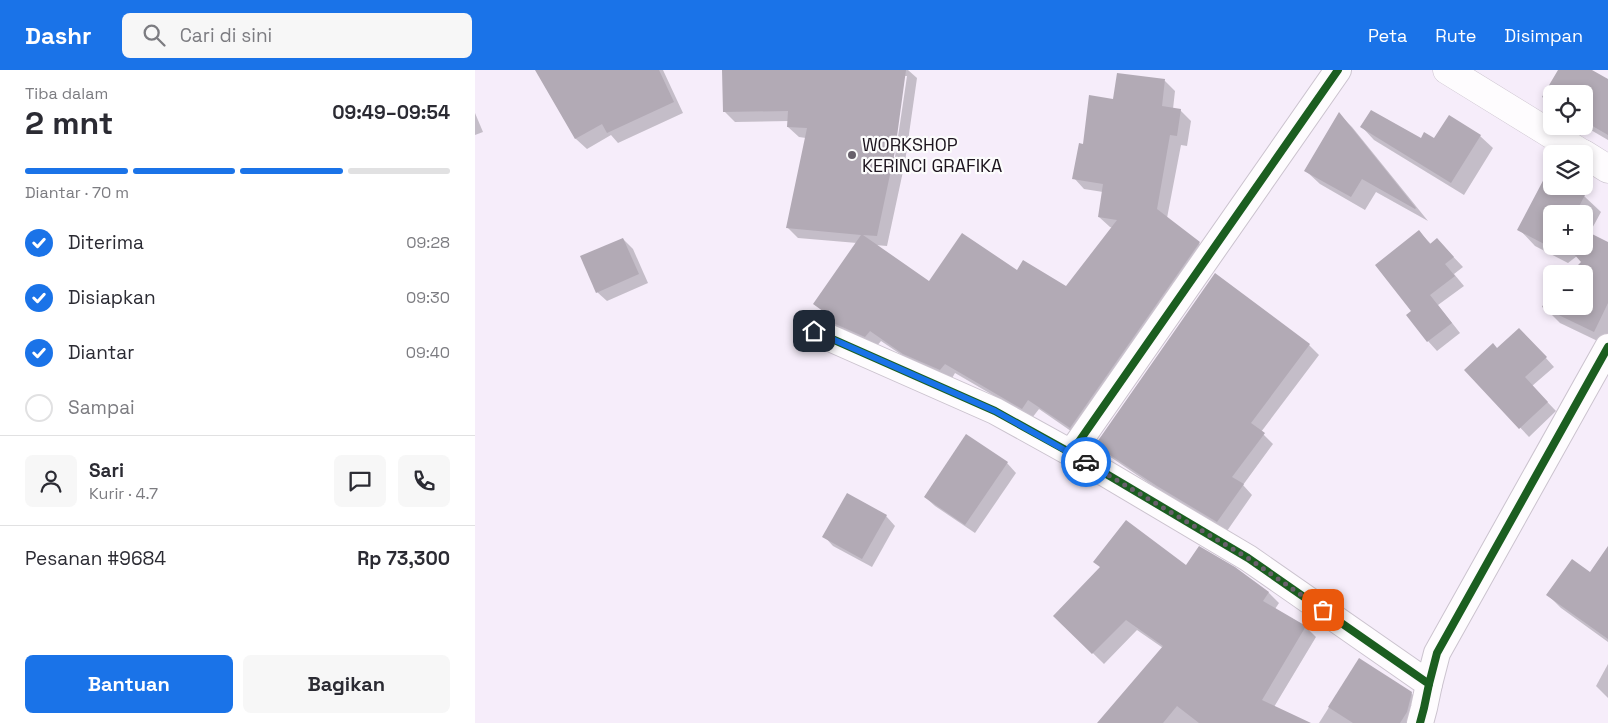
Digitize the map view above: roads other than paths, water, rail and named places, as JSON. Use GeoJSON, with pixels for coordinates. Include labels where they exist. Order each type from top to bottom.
{"type":"FeatureCollection","features":[{"type":"Feature","properties":{"kind":"street"},"geometry":{"type":"LineString","coordinates":[[1071,453],[1338,70]]}},
{"type":"Feature","properties":{"kind":"street"},"geometry":{"type":"LineString","coordinates":[[1447,70],[1568,145]]}},
{"type":"Feature","properties":{"kind":"street"},"geometry":{"type":"LineString","coordinates":[[1593,160],[1608,169]]}},
{"type":"Feature","properties":{"kind":"street"},"geometry":{"type":"LineString","coordinates":[[814,331],[995,411],[1071,453],[1248,558],[1429,684]]}},
{"type":"Feature","properties":{"kind":"street"},"geometry":{"type":"LineString","coordinates":[[1420,723],[1437,653],[1608,347]]}},
{"type":"Feature","properties":{"kind":"place","name":"WORKSHOP KERINCI GRAFIKA"},"geometry":{"type":"Point","coordinates":[852,155]}}]}
